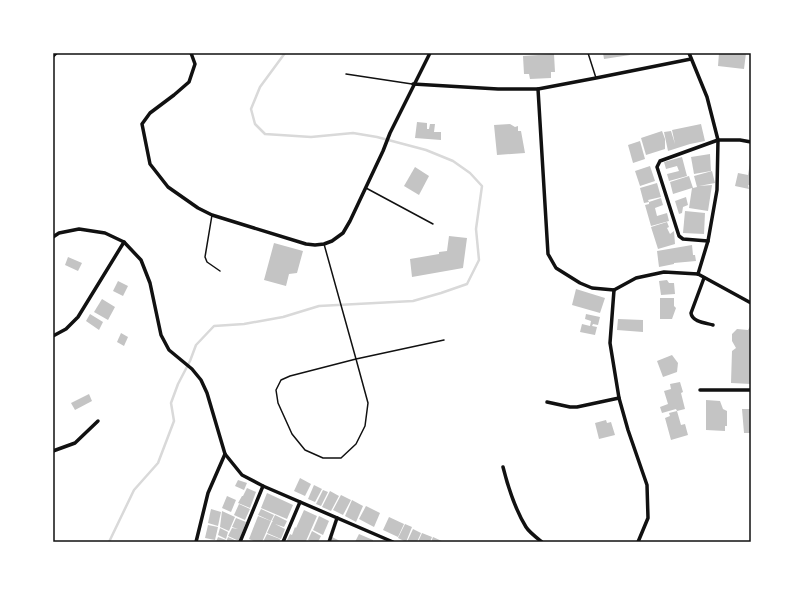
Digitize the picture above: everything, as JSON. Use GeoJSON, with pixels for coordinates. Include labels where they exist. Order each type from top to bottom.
{"type":"FeatureCollection","features":[{"type":"Feature","properties":{"kind":"street"},"geometry":{"type":"LineString","coordinates":[[53,56],[56,53]]}},
{"type":"Feature","properties":{"kind":"street"},"geometry":{"type":"LineString","coordinates":[[191,53],[195,64],[189,82],[150,113],[142,124],[150,164],[168,187],[198,208],[212,215],[306,244],[315,245],[332,241],[342,233],[350,221],[383,151],[390,132],[430,53]]}},
{"type":"Feature","properties":{"kind":"street"},"geometry":{"type":"LineString","coordinates":[[689,53],[707,97],[718,140],[717,190],[708,240],[698,274]]}},
{"type":"Feature","properties":{"kind":"street"},"geometry":{"type":"LineString","coordinates":[[413,84],[498,89],[538,89],[691,59]]}},
{"type":"Feature","properties":{"kind":"street"},"geometry":{"type":"LineString","coordinates":[[538,89],[548,254],[556,268],[592,288],[614,290],[636,278],[664,272],[698,274],[751,303]]}},
{"type":"Feature","properties":{"kind":"street"},"geometry":{"type":"LineString","coordinates":[[708,240],[683,239],[679,236],[657,166],[660,161],[718,140],[740,140],[751,142]]}},
{"type":"Feature","properties":{"kind":"street"},"geometry":{"type":"LineString","coordinates":[[53,237],[60,233],[79,229],[105,233],[124,242],[141,260],[150,283],[161,335],[169,350],[192,369],[201,380],[207,393],[225,454],[242,475],[263,486],[393,542]]}},
{"type":"Feature","properties":{"kind":"street"},"geometry":{"type":"LineString","coordinates":[[53,336],[66,329],[78,317],[124,242]]}},
{"type":"Feature","properties":{"kind":"street"},"geometry":{"type":"LineString","coordinates":[[704,278],[691,313],[695,320],[713,325]]}},
{"type":"Feature","properties":{"kind":"street"},"geometry":{"type":"LineString","coordinates":[[614,290],[610,343],[619,398],[646,485],[648,518],[638,542]]}},
{"type":"Feature","properties":{"kind":"street"},"geometry":{"type":"LineString","coordinates":[[700,390],[751,390]]}},
{"type":"Feature","properties":{"kind":"street"},"geometry":{"type":"LineString","coordinates":[[547,402],[570,408],[619,398]]}},
{"type":"Feature","properties":{"kind":"street"},"geometry":{"type":"LineString","coordinates":[[53,451],[75,443],[98,421]]}},
{"type":"Feature","properties":{"kind":"street"},"geometry":{"type":"LineString","coordinates":[[196,542],[208,493],[225,454]]}},
{"type":"Feature","properties":{"kind":"street"},"geometry":{"type":"LineString","coordinates":[[503,467],[508,485],[527,528],[542,542]]}},
{"type":"Feature","properties":{"kind":"street"},"geometry":{"type":"LineString","coordinates":[[240,542],[263,486]]}},
{"type":"Feature","properties":{"kind":"street"},"geometry":{"type":"LineString","coordinates":[[284,542],[300,502]]}},
{"type":"Feature","properties":{"kind":"street"},"geometry":{"type":"LineString","coordinates":[[329,542],[337,518]]}},
{"type":"Feature","properties":{"kind":"lane"},"geometry":{"type":"LineString","coordinates":[[588,53],[596,78]]}},
{"type":"Feature","properties":{"kind":"lane"},"geometry":{"type":"LineString","coordinates":[[346,74],[413,84]]}},
{"type":"Feature","properties":{"kind":"lane"},"geometry":{"type":"LineString","coordinates":[[366,188],[433,224]]}},
{"type":"Feature","properties":{"kind":"lane"},"geometry":{"type":"LineString","coordinates":[[212,215],[205,257],[207,262],[220,271]]}},
{"type":"Feature","properties":{"kind":"lane"},"geometry":{"type":"LineString","coordinates":[[324,244],[343,312],[356,359],[368,403],[365,426],[356,444],[341,458],[323,458],[305,450],[292,434],[278,403],[276,390],[281,380],[290,376],[356,359],[444,340]]}},
{"type":"Feature","properties":{"kind":"building"},"geometry":{"type":"Polygon","coordinates":[[[603,53],[630,53],[630,55],[604,59],[603,53]]]}},
{"type":"Feature","properties":{"kind":"building"},"geometry":{"type":"Polygon","coordinates":[[[719,53],[746,53],[744,69],[718,66],[719,53]]]}},
{"type":"Feature","properties":{"kind":"building"},"geometry":{"type":"Polygon","coordinates":[[[554,54],[555,72],[551,72],[551,78],[530,79],[529,74],[524,74],[523,56],[554,54]]]}},
{"type":"Feature","properties":{"kind":"building"},"geometry":{"type":"Polygon","coordinates":[[[417,122],[427,123],[427,129],[429,129],[430,124],[435,124],[434,132],[441,132],[441,140],[415,138],[417,122]]]}},
{"type":"Feature","properties":{"kind":"building"},"geometry":{"type":"Polygon","coordinates":[[[510,124],[515,127],[518,126],[518,131],[521,131],[525,153],[497,155],[494,125],[510,124]]]}},
{"type":"Feature","properties":{"kind":"building"},"geometry":{"type":"Polygon","coordinates":[[[701,124],[705,141],[668,151],[664,132],[671,131],[675,144],[672,130],[701,124]]]}},
{"type":"Feature","properties":{"kind":"building"},"geometry":{"type":"Polygon","coordinates":[[[662,131],[665,139],[665,149],[646,155],[641,138],[662,131]]]}},
{"type":"Feature","properties":{"kind":"building"},"geometry":{"type":"Polygon","coordinates":[[[640,141],[645,159],[633,163],[628,145],[640,141]]]}},
{"type":"Feature","properties":{"kind":"building"},"geometry":{"type":"Polygon","coordinates":[[[710,154],[711,171],[694,174],[691,157],[710,154]]]}},
{"type":"Feature","properties":{"kind":"building"},"geometry":{"type":"Polygon","coordinates":[[[682,157],[687,176],[669,181],[667,174],[679,171],[677,166],[666,169],[664,162],[682,157]]]}},
{"type":"Feature","properties":{"kind":"building"},"geometry":{"type":"Polygon","coordinates":[[[750,163],[751,186],[748,185],[749,189],[735,186],[738,173],[748,175],[750,163]]]}},
{"type":"Feature","properties":{"kind":"building"},"geometry":{"type":"Polygon","coordinates":[[[650,166],[655,181],[640,186],[635,171],[650,166]]]}},
{"type":"Feature","properties":{"kind":"building"},"geometry":{"type":"Polygon","coordinates":[[[415,167],[429,176],[419,195],[404,186],[415,167]]]}},
{"type":"Feature","properties":{"kind":"building"},"geometry":{"type":"Polygon","coordinates":[[[712,171],[715,183],[699,186],[712,185],[708,211],[689,208],[692,188],[673,194],[670,182],[689,176],[693,188],[697,187],[694,176],[712,171]]]}},
{"type":"Feature","properties":{"kind":"building"},"geometry":{"type":"Polygon","coordinates":[[[657,183],[661,197],[648,200],[649,202],[644,203],[640,188],[657,183]]]}},
{"type":"Feature","properties":{"kind":"building"},"geometry":{"type":"Polygon","coordinates":[[[686,197],[688,205],[683,207],[682,213],[679,214],[675,201],[686,197]]]}},
{"type":"Feature","properties":{"kind":"building"},"geometry":{"type":"Polygon","coordinates":[[[661,198],[663,205],[655,208],[657,216],[667,213],[669,221],[651,226],[645,205],[661,198]]]}},
{"type":"Feature","properties":{"kind":"building"},"geometry":{"type":"Polygon","coordinates":[[[685,211],[705,213],[704,234],[683,233],[685,211]]]}},
{"type":"Feature","properties":{"kind":"building"},"geometry":{"type":"Polygon","coordinates":[[[667,222],[669,227],[667,228],[670,234],[674,231],[675,244],[658,249],[651,227],[667,222]]]}},
{"type":"Feature","properties":{"kind":"building"},"geometry":{"type":"Polygon","coordinates":[[[449,236],[467,238],[463,268],[412,277],[410,259],[439,254],[439,252],[447,251],[449,236]]]}},
{"type":"Feature","properties":{"kind":"building"},"geometry":{"type":"Polygon","coordinates":[[[274,243],[303,251],[297,273],[289,274],[286,286],[264,280],[274,243]]]}},
{"type":"Feature","properties":{"kind":"building"},"geometry":{"type":"Polygon","coordinates":[[[692,245],[693,255],[695,255],[696,261],[674,263],[659,267],[657,251],[692,245]]]}},
{"type":"Feature","properties":{"kind":"building"},"geometry":{"type":"Polygon","coordinates":[[[68,257],[82,263],[78,271],[65,265],[68,257]]]}},
{"type":"Feature","properties":{"kind":"building"},"geometry":{"type":"Polygon","coordinates":[[[667,280],[669,283],[674,283],[675,294],[661,295],[659,281],[667,280]]]}},
{"type":"Feature","properties":{"kind":"building"},"geometry":{"type":"Polygon","coordinates":[[[118,281],[128,286],[123,296],[113,291],[118,281]]]}},
{"type":"Feature","properties":{"kind":"building"},"geometry":{"type":"Polygon","coordinates":[[[576,289],[605,298],[600,313],[572,305],[576,289]]]}},
{"type":"Feature","properties":{"kind":"building"},"geometry":{"type":"Polygon","coordinates":[[[660,298],[674,298],[674,306],[676,308],[672,319],[660,319],[660,298]]]}},
{"type":"Feature","properties":{"kind":"building"},"geometry":{"type":"Polygon","coordinates":[[[102,299],[115,307],[108,320],[94,312],[102,299]]]}},
{"type":"Feature","properties":{"kind":"building"},"geometry":{"type":"Polygon","coordinates":[[[90,314],[103,322],[99,330],[86,321],[90,314]]]}},
{"type":"Feature","properties":{"kind":"building"},"geometry":{"type":"Polygon","coordinates":[[[586,314],[600,317],[598,325],[593,324],[592,326],[597,327],[595,335],[580,332],[582,324],[590,326],[591,321],[585,319],[586,314]]]}},
{"type":"Feature","properties":{"kind":"building"},"geometry":{"type":"Polygon","coordinates":[[[618,319],[643,320],[643,332],[617,330],[618,319]]]}},
{"type":"Feature","properties":{"kind":"building"},"geometry":{"type":"Polygon","coordinates":[[[751,325],[751,384],[731,383],[732,351],[736,348],[732,341],[732,334],[737,329],[748,330],[751,325]]]}},
{"type":"Feature","properties":{"kind":"building"},"geometry":{"type":"Polygon","coordinates":[[[121,333],[128,337],[124,346],[117,342],[121,333]]]}},
{"type":"Feature","properties":{"kind":"building"},"geometry":{"type":"Polygon","coordinates":[[[672,355],[678,363],[677,372],[663,377],[657,361],[672,355]]]}},
{"type":"Feature","properties":{"kind":"building"},"geometry":{"type":"Polygon","coordinates":[[[680,382],[685,409],[677,411],[676,409],[662,413],[660,407],[668,404],[664,391],[671,389],[670,384],[680,382]]]}},
{"type":"Feature","properties":{"kind":"building"},"geometry":{"type":"Polygon","coordinates":[[[89,394],[92,401],[75,410],[71,403],[89,394]]]}},
{"type":"Feature","properties":{"kind":"building"},"geometry":{"type":"Polygon","coordinates":[[[706,400],[720,401],[723,409],[727,411],[727,426],[725,426],[725,431],[706,430],[706,400]]]}},
{"type":"Feature","properties":{"kind":"building"},"geometry":{"type":"Polygon","coordinates":[[[742,409],[751,409],[751,433],[744,433],[742,409]]]}},
{"type":"Feature","properties":{"kind":"building"},"geometry":{"type":"Polygon","coordinates":[[[677,411],[681,425],[685,424],[688,435],[671,440],[665,418],[670,416],[669,413],[677,411]]]}},
{"type":"Feature","properties":{"kind":"building"},"geometry":{"type":"Polygon","coordinates":[[[606,420],[607,423],[611,422],[615,435],[599,439],[595,423],[606,420]]]}},
{"type":"Feature","properties":{"kind":"building"},"geometry":{"type":"Polygon","coordinates":[[[300,478],[311,484],[305,496],[294,491],[300,478]]]}},
{"type":"Feature","properties":{"kind":"building"},"geometry":{"type":"Polygon","coordinates":[[[238,480],[247,483],[244,490],[235,486],[238,480]]]}},
{"type":"Feature","properties":{"kind":"building"},"geometry":{"type":"Polygon","coordinates":[[[314,485],[322,489],[315,502],[308,499],[314,485]]]}},
{"type":"Feature","properties":{"kind":"building"},"geometry":{"type":"Polygon","coordinates":[[[247,488],[256,492],[250,508],[238,503],[247,488]]]}},
{"type":"Feature","properties":{"kind":"building"},"geometry":{"type":"Polygon","coordinates":[[[323,490],[328,492],[321,506],[316,504],[323,490]]]}},
{"type":"Feature","properties":{"kind":"building"},"geometry":{"type":"Polygon","coordinates":[[[330,491],[339,496],[331,511],[322,507],[330,491]]]}},
{"type":"Feature","properties":{"kind":"building"},"geometry":{"type":"Polygon","coordinates":[[[267,493],[293,505],[287,519],[261,508],[267,493]]]}},
{"type":"Feature","properties":{"kind":"building"},"geometry":{"type":"Polygon","coordinates":[[[341,495],[351,500],[343,515],[333,510],[341,495]]]}},
{"type":"Feature","properties":{"kind":"building"},"geometry":{"type":"Polygon","coordinates":[[[227,496],[236,500],[231,512],[222,508],[227,496]]]}},
{"type":"Feature","properties":{"kind":"building"},"geometry":{"type":"Polygon","coordinates":[[[352,500],[363,506],[356,522],[345,516],[352,500]]]}},
{"type":"Feature","properties":{"kind":"building"},"geometry":{"type":"Polygon","coordinates":[[[239,504],[250,509],[245,520],[234,515],[239,504]]]}},
{"type":"Feature","properties":{"kind":"building"},"geometry":{"type":"Polygon","coordinates":[[[366,506],[380,513],[374,527],[359,519],[366,506]]]}},
{"type":"Feature","properties":{"kind":"building"},"geometry":{"type":"Polygon","coordinates":[[[211,509],[221,512],[218,526],[208,523],[211,509]]]}},
{"type":"Feature","properties":{"kind":"building"},"geometry":{"type":"Polygon","coordinates":[[[261,509],[274,515],[271,521],[258,515],[261,509]]]}},
{"type":"Feature","properties":{"kind":"building"},"geometry":{"type":"Polygon","coordinates":[[[304,510],[317,516],[306,541],[286,542],[290,534],[292,535],[295,527],[296,528],[304,510]]]}},
{"type":"Feature","properties":{"kind":"building"},"geometry":{"type":"Polygon","coordinates":[[[222,511],[235,517],[229,531],[220,527],[222,511]]]}},
{"type":"Feature","properties":{"kind":"building"},"geometry":{"type":"Polygon","coordinates":[[[275,515],[287,521],[284,527],[275,524],[285,529],[281,539],[267,533],[275,515]]]}},
{"type":"Feature","properties":{"kind":"building"},"geometry":{"type":"Polygon","coordinates":[[[258,516],[271,521],[262,542],[256,542],[249,539],[258,516]]]}},
{"type":"Feature","properties":{"kind":"building"},"geometry":{"type":"Polygon","coordinates":[[[319,516],[329,521],[323,535],[313,530],[319,516]]]}},
{"type":"Feature","properties":{"kind":"building"},"geometry":{"type":"Polygon","coordinates":[[[389,517],[404,524],[398,537],[383,530],[389,517]]]}},
{"type":"Feature","properties":{"kind":"building"},"geometry":{"type":"Polygon","coordinates":[[[236,518],[246,522],[239,541],[228,536],[232,528],[238,529],[232,527],[236,518]]]}},
{"type":"Feature","properties":{"kind":"building"},"geometry":{"type":"Polygon","coordinates":[[[405,524],[412,527],[406,542],[398,538],[405,524]]]}},
{"type":"Feature","properties":{"kind":"building"},"geometry":{"type":"Polygon","coordinates":[[[208,525],[218,527],[215,540],[205,538],[208,525]]]}},
{"type":"Feature","properties":{"kind":"building"},"geometry":{"type":"Polygon","coordinates":[[[220,528],[228,532],[226,539],[218,535],[220,528]]]}},
{"type":"Feature","properties":{"kind":"building"},"geometry":{"type":"Polygon","coordinates":[[[413,529],[421,533],[417,542],[407,542],[413,529]]]}},
{"type":"Feature","properties":{"kind":"building"},"geometry":{"type":"Polygon","coordinates":[[[312,531],[321,536],[318,542],[308,540],[312,531]]]}},
{"type":"Feature","properties":{"kind":"building"},"geometry":{"type":"Polygon","coordinates":[[[422,533],[432,537],[430,542],[418,542],[422,533]]]}},
{"type":"Feature","properties":{"kind":"building"},"geometry":{"type":"Polygon","coordinates":[[[267,534],[280,539],[279,542],[263,542],[267,534]]]}},
{"type":"Feature","properties":{"kind":"building"},"geometry":{"type":"Polygon","coordinates":[[[359,534],[373,540],[373,542],[355,542],[359,534]]]}},
{"type":"Feature","properties":{"kind":"building"},"geometry":{"type":"Polygon","coordinates":[[[218,537],[226,540],[225,542],[216,542],[218,537]]]}},
{"type":"Feature","properties":{"kind":"building"},"geometry":{"type":"Polygon","coordinates":[[[228,537],[239,542],[226,542],[228,537]]]}},
{"type":"Feature","properties":{"kind":"building"},"geometry":{"type":"Polygon","coordinates":[[[332,537],[342,542],[330,542],[332,537]]]}},
{"type":"Feature","properties":{"kind":"building"},"geometry":{"type":"Polygon","coordinates":[[[433,537],[444,542],[431,542],[433,537]]]}},
{"type":"Feature","properties":{"kind":"waterway"},"geometry":{"type":"LineString","coordinates":[[109,542],[134,490],[158,463],[174,421],[171,403],[178,384],[190,361],[196,345],[214,326],[244,324],[283,317],[319,306],[413,301],[467,284],[479,260],[476,229],[482,186],[470,173],[453,161],[426,150],[377,137],[353,133],[311,137],[265,134],[255,124],[251,109],[260,87],[285,53]]}}]}
